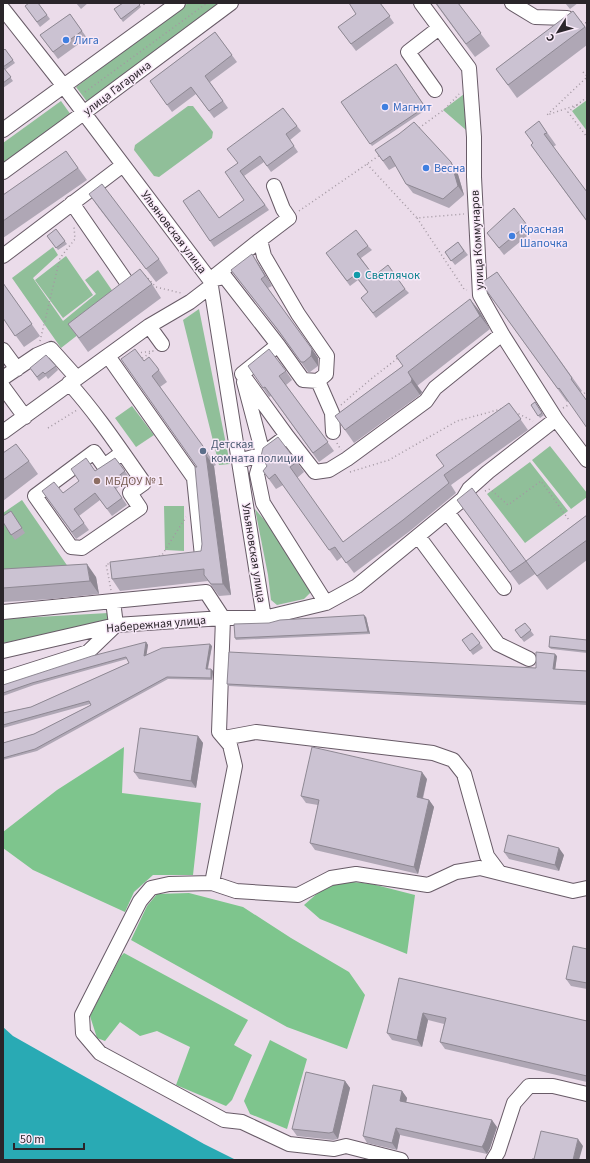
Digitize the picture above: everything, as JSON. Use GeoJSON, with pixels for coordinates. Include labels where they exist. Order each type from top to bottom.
{"type":"FeatureCollection","features":[{"type":"Feature","properties":{"kind":"street"},"geometry":{"type":"LineString","coordinates":[[3,130],[178,3]]}},
{"type":"Feature","properties":{"kind":"street","name":"улица Гагарина"},"geometry":{"type":"LineString","coordinates":[[3,172],[231,3]]}},
{"type":"Feature","properties":{"kind":"street","name":"улица Коммунаров"},"geometry":{"type":"LineString","coordinates":[[421,3],[469,68],[474,138],[480,296],[502,334],[555,417],[587,460]]}},
{"type":"Feature","properties":{"kind":"street"},"geometry":{"type":"LineString","coordinates":[[512,3],[535,17],[566,18]]}},
{"type":"Feature","properties":{"kind":"street","name":"Ульяновская улица"},"geometry":{"type":"LineString","coordinates":[[3,9],[64,86],[211,283],[264,618]]}},
{"type":"Feature","properties":{"kind":"street"},"geometry":{"type":"LineString","coordinates":[[434,90],[408,52],[440,28]]}},
{"type":"Feature","properties":{"kind":"street"},"geometry":{"type":"LineString","coordinates":[[3,256],[123,165]]}},
{"type":"Feature","properties":{"kind":"street"},"geometry":{"type":"LineString","coordinates":[[3,432],[149,326],[190,302],[260,240],[289,218],[283,210],[274,186]]}},
{"type":"Feature","properties":{"kind":"street"},"geometry":{"type":"LineString","coordinates":[[72,203],[128,284]]}},
{"type":"Feature","properties":{"kind":"street"},"geometry":{"type":"LineString","coordinates":[[211,283],[225,277],[303,380],[318,381],[326,374],[327,356],[298,314],[264,256],[260,240]]}},
{"type":"Feature","properties":{"kind":"street"},"geometry":{"type":"LineString","coordinates":[[149,326],[162,344]]}},
{"type":"Feature","properties":{"kind":"street"},"geometry":{"type":"LineString","coordinates":[[225,367],[242,374],[286,436],[315,472],[328,470],[347,459],[426,401],[435,388],[502,334]]}},
{"type":"Feature","properties":{"kind":"street"},"geometry":{"type":"LineString","coordinates":[[242,374],[278,345]]}},
{"type":"Feature","properties":{"kind":"street"},"geometry":{"type":"LineString","coordinates":[[3,378],[37,355],[51,349],[87,404],[144,483],[130,493],[140,508],[82,548],[71,547],[34,496],[94,452],[104,466],[122,453]]}},
{"type":"Feature","properties":{"kind":"street"},"geometry":{"type":"LineString","coordinates":[[3,350],[17,369]]}},
{"type":"Feature","properties":{"kind":"street"},"geometry":{"type":"LineString","coordinates":[[108,356],[194,478],[202,556]]}},
{"type":"Feature","properties":{"kind":"street"},"geometry":{"type":"LineString","coordinates":[[242,374],[263,454],[257,474],[263,503],[326,603]]}},
{"type":"Feature","properties":{"kind":"street"},"geometry":{"type":"LineString","coordinates":[[318,381],[332,413],[333,432]]}},
{"type":"Feature","properties":{"kind":"street"},"geometry":{"type":"LineString","coordinates":[[3,386],[25,417]]}},
{"type":"Feature","properties":{"kind":"street","name":"Набережная улица"},"geometry":{"type":"LineString","coordinates":[[3,651],[116,625],[223,618],[264,618],[326,603],[357,586],[463,499],[469,489],[488,472],[555,417]]}},
{"type":"Feature","properties":{"kind":"street"},"geometry":{"type":"LineString","coordinates":[[239,461],[263,454],[286,436]]}},
{"type":"Feature","properties":{"kind":"street"},"geometry":{"type":"LineString","coordinates":[[447,512],[504,588]]}},
{"type":"Feature","properties":{"kind":"street"},"geometry":{"type":"LineString","coordinates":[[418,536],[498,644],[529,659]]}},
{"type":"Feature","properties":{"kind":"street"},"geometry":{"type":"LineString","coordinates":[[3,612],[206,592],[223,618],[219,732],[230,745],[235,766],[212,883]]}},
{"type":"Feature","properties":{"kind":"street"},"geometry":{"type":"LineString","coordinates":[[3,679],[88,652],[116,625],[113,601]]}},
{"type":"Feature","properties":{"kind":"street"},"geometry":{"type":"LineString","coordinates":[[224,738],[256,732],[433,753],[453,760],[464,774],[487,856],[499,872]]}},
{"type":"Feature","properties":{"kind":"street"},"geometry":{"type":"LineString","coordinates":[[401,1160],[346,1146],[334,1149],[289,1144],[242,1122],[224,1120],[100,1053],[83,1033],[82,1015],[140,901],[151,888],[169,884],[212,883],[236,891],[298,895],[331,878],[356,874],[428,885],[456,872],[480,868],[572,891],[587,888]]}},
{"type":"Feature","properties":{"kind":"street"},"geometry":{"type":"LineString","coordinates":[[493,1160],[498,1152],[514,1104],[528,1086],[553,1086],[587,1094]]}},
{"type":"Feature","properties":{"kind":"path"},"geometry":{"type":"LineString","coordinates":[[85,92],[207,3]]}},
{"type":"Feature","properties":{"kind":"path"},"geometry":{"type":"LineString","coordinates":[[577,105],[547,115],[587,76],[583,72]]}},
{"type":"Feature","properties":{"kind":"path"},"geometry":{"type":"LineString","coordinates":[[415,130],[445,109],[470,82]]}},
{"type":"Feature","properties":{"kind":"path"},"geometry":{"type":"LineString","coordinates":[[587,97],[568,112],[587,137]]}},
{"type":"Feature","properties":{"kind":"path"},"geometry":{"type":"LineString","coordinates":[[289,218],[385,152]]}},
{"type":"Feature","properties":{"kind":"path"},"geometry":{"type":"LineString","coordinates":[[367,164],[417,218],[464,289],[480,296]]}},
{"type":"Feature","properties":{"kind":"path"},"geometry":{"type":"LineString","coordinates":[[417,218],[476,214]]}},
{"type":"Feature","properties":{"kind":"path"},"geometry":{"type":"LineString","coordinates":[[37,355],[60,258],[75,240],[74,225]]}},
{"type":"Feature","properties":{"kind":"path"},"geometry":{"type":"LineString","coordinates":[[128,284],[146,276],[156,287],[187,295]]}},
{"type":"Feature","properties":{"kind":"path"},"geometry":{"type":"LineString","coordinates":[[131,354],[153,351],[140,360]]}},
{"type":"Feature","properties":{"kind":"path"},"geometry":{"type":"LineString","coordinates":[[332,413],[371,379],[401,356]]}},
{"type":"Feature","properties":{"kind":"path"},"geometry":{"type":"LineString","coordinates":[[576,399],[587,391]]}},
{"type":"Feature","properties":{"kind":"path"},"geometry":{"type":"LineString","coordinates":[[555,417],[570,403]]}},
{"type":"Feature","properties":{"kind":"path"},"geometry":{"type":"LineString","coordinates":[[48,428],[87,404]]}},
{"type":"Feature","properties":{"kind":"path"},"geometry":{"type":"LineString","coordinates":[[328,470],[345,473],[388,460],[457,421],[506,408]]}},
{"type":"Feature","properties":{"kind":"path"},"geometry":{"type":"LineString","coordinates":[[513,411],[534,421]]}},
{"type":"Feature","properties":{"kind":"path"},"geometry":{"type":"LineString","coordinates":[[333,432],[338,446],[347,459]]}},
{"type":"Feature","properties":{"kind":"path"},"geometry":{"type":"LineString","coordinates":[[483,492],[490,489],[508,506],[541,481],[569,520]]}},
{"type":"Feature","properties":{"kind":"path"},"geometry":{"type":"LineString","coordinates":[[155,557],[162,555],[196,500]]}},
{"type":"Feature","properties":{"kind":"path"},"geometry":{"type":"LineString","coordinates":[[113,564],[106,564],[113,601]]}},
{"type":"Feature","properties":{"kind":"green space"},"geometry":{"type":"Polygon","coordinates":[[[188,3],[223,3],[88,103],[76,87],[188,3]]]}},
{"type":"Feature","properties":{"kind":"green space"},"geometry":{"type":"Polygon","coordinates":[[[468,91],[466,130],[443,110],[468,91]]]}},
{"type":"Feature","properties":{"kind":"green space"},"geometry":{"type":"Polygon","coordinates":[[[587,100],[587,131],[572,111],[587,100]]]}},
{"type":"Feature","properties":{"kind":"green space"},"geometry":{"type":"Polygon","coordinates":[[[61,101],[71,115],[3,166],[3,143],[61,101]]]}},
{"type":"Feature","properties":{"kind":"green space"},"geometry":{"type":"Polygon","coordinates":[[[188,106],[193,106],[213,132],[212,138],[159,177],[154,176],[134,150],[135,145],[188,106]]]}},
{"type":"Feature","properties":{"kind":"green space"},"geometry":{"type":"Polygon","coordinates":[[[53,247],[58,255],[33,278],[63,321],[96,294],[85,280],[98,270],[120,302],[61,348],[12,278],[53,247]]]}},
{"type":"Feature","properties":{"kind":"green space"},"geometry":{"type":"Polygon","coordinates":[[[66,256],[93,295],[63,318],[35,280],[66,256]]]}},
{"type":"Feature","properties":{"kind":"green space"},"geometry":{"type":"Polygon","coordinates":[[[199,309],[230,464],[219,465],[183,320],[199,309]]]}},
{"type":"Feature","properties":{"kind":"green space"},"geometry":{"type":"Polygon","coordinates":[[[132,406],[154,435],[136,447],[115,418],[132,406]]]}},
{"type":"Feature","properties":{"kind":"green space"},"geometry":{"type":"Polygon","coordinates":[[[550,446],[587,493],[587,497],[571,509],[532,460],[550,446]]]}},
{"type":"Feature","properties":{"kind":"green space"},"geometry":{"type":"Polygon","coordinates":[[[530,462],[568,511],[525,543],[487,494],[530,462]]]}},
{"type":"Feature","properties":{"kind":"green space"},"geometry":{"type":"Polygon","coordinates":[[[22,500],[73,574],[3,579],[3,513],[22,500]]]}},
{"type":"Feature","properties":{"kind":"green space"},"geometry":{"type":"Polygon","coordinates":[[[164,506],[184,506],[184,551],[165,550],[164,506]]]}},
{"type":"Feature","properties":{"kind":"green space"},"geometry":{"type":"Polygon","coordinates":[[[255,509],[272,529],[311,592],[304,599],[277,605],[271,600],[268,575],[255,509]]]}},
{"type":"Feature","properties":{"kind":"green space"},"geometry":{"type":"Polygon","coordinates":[[[108,613],[108,622],[3,643],[3,619],[108,613]]]}},
{"type":"Feature","properties":{"kind":"green space"},"geometry":{"type":"Polygon","coordinates":[[[124,747],[122,793],[201,803],[193,875],[153,875],[134,892],[125,912],[33,870],[3,848],[3,832],[57,790],[124,747]]]}},
{"type":"Feature","properties":{"kind":"green space"},"geometry":{"type":"Polygon","coordinates":[[[343,881],[372,884],[415,895],[407,954],[320,919],[304,905],[320,891],[343,881]]]}},
{"type":"Feature","properties":{"kind":"green space"},"geometry":{"type":"Polygon","coordinates":[[[189,893],[243,907],[291,938],[349,972],[365,995],[347,1049],[287,1027],[131,940],[147,906],[157,894],[189,893]]]}},
{"type":"Feature","properties":{"kind":"green space"},"geometry":{"type":"Polygon","coordinates":[[[124,953],[248,1020],[234,1045],[252,1055],[232,1100],[226,1106],[176,1085],[190,1047],[157,1031],[140,1036],[120,1022],[105,1041],[97,1038],[90,1016],[121,956],[124,953]]]}},
{"type":"Feature","properties":{"kind":"green space"},"geometry":{"type":"Polygon","coordinates":[[[270,1040],[307,1059],[287,1129],[250,1114],[244,1101],[270,1040]]]}},
{"type":"Feature","properties":{"kind":"water"},"geometry":{"type":"Polygon","coordinates":[[[3,1027],[13,1036],[204,1144],[236,1160],[3,1160],[3,1027]]]}},
{"type":"Feature","properties":{"kind":"building"},"geometry":{"type":"Polygon","coordinates":[[[29,3],[38,3],[47,15],[37,22],[25,6],[29,3]]]}},
{"type":"Feature","properties":{"kind":"building"},"geometry":{"type":"Polygon","coordinates":[[[123,3],[138,3],[140,5],[121,19],[114,9],[123,3]]]}},
{"type":"Feature","properties":{"kind":"building"},"geometry":{"type":"Polygon","coordinates":[[[349,3],[380,3],[390,16],[351,44],[338,27],[356,14],[349,3]]]}},
{"type":"Feature","properties":{"kind":"building"},"geometry":{"type":"Polygon","coordinates":[[[436,3],[458,3],[481,33],[466,44],[436,3]]]}},
{"type":"Feature","properties":{"kind":"building"},"geometry":{"type":"Polygon","coordinates":[[[573,11],[585,27],[508,85],[496,69],[573,11]]]}},
{"type":"Feature","properties":{"kind":"building"},"geometry":{"type":"Polygon","coordinates":[[[70,14],[82,31],[53,52],[40,35],[70,14]]]}},
{"type":"Feature","properties":{"kind":"building"},"geometry":{"type":"Polygon","coordinates":[[[215,32],[232,55],[205,76],[223,101],[209,111],[191,87],[167,105],[150,81],[215,32]]]}},
{"type":"Feature","properties":{"kind":"building"},"geometry":{"type":"Polygon","coordinates":[[[5,49],[13,60],[3,67],[3,51],[5,49]]]}},
{"type":"Feature","properties":{"kind":"building","name":"Магнит"},"geometry":{"type":"Polygon","coordinates":[[[396,64],[425,107],[370,144],[341,102],[396,64]]]}},
{"type":"Feature","properties":{"kind":"building"},"geometry":{"type":"Polygon","coordinates":[[[3,67],[11,77],[3,83],[3,67]]]}},
{"type":"Feature","properties":{"kind":"building"},"geometry":{"type":"Polygon","coordinates":[[[283,108],[297,126],[286,134],[294,146],[267,166],[260,156],[240,171],[265,205],[210,241],[183,201],[199,190],[219,218],[244,200],[225,172],[238,163],[227,149],[283,108]]]}},
{"type":"Feature","properties":{"kind":"building"},"geometry":{"type":"Polygon","coordinates":[[[539,121],[547,133],[544,134],[587,192],[587,221],[531,145],[533,143],[525,132],[539,121]]]}},
{"type":"Feature","properties":{"kind":"building","name":"Весна"},"geometry":{"type":"Polygon","coordinates":[[[414,122],[451,162],[458,186],[443,199],[406,184],[390,156],[383,161],[375,150],[414,122]]]}},
{"type":"Feature","properties":{"kind":"building"},"geometry":{"type":"Polygon","coordinates":[[[66,151],[78,168],[3,221],[3,195],[66,151]]]}},
{"type":"Feature","properties":{"kind":"building"},"geometry":{"type":"Polygon","coordinates":[[[102,184],[159,259],[146,269],[89,194],[102,184]]]}},
{"type":"Feature","properties":{"kind":"building"},"geometry":{"type":"Polygon","coordinates":[[[514,208],[527,225],[499,248],[487,233],[514,208]]]}},
{"type":"Feature","properties":{"kind":"building"},"geometry":{"type":"Polygon","coordinates":[[[56,229],[65,241],[56,248],[47,236],[56,229]]]}},
{"type":"Feature","properties":{"kind":"building","name":"Светлячок"},"geometry":{"type":"Polygon","coordinates":[[[356,230],[368,246],[357,254],[374,276],[388,265],[405,289],[373,313],[361,298],[368,292],[355,275],[347,281],[326,253],[356,230]]]}},
{"type":"Feature","properties":{"kind":"building"},"geometry":{"type":"Polygon","coordinates":[[[458,242],[464,251],[451,261],[445,252],[458,242]]]}},
{"type":"Feature","properties":{"kind":"building"},"geometry":{"type":"Polygon","coordinates":[[[252,254],[265,276],[261,279],[312,349],[311,356],[304,362],[301,362],[231,270],[252,254]]]}},
{"type":"Feature","properties":{"kind":"building"},"geometry":{"type":"Polygon","coordinates":[[[140,269],[152,284],[79,338],[68,324],[140,269]]]}},
{"type":"Feature","properties":{"kind":"building"},"geometry":{"type":"Polygon","coordinates":[[[497,272],[587,401],[587,428],[481,283],[497,272]]]}},
{"type":"Feature","properties":{"kind":"building"},"geometry":{"type":"Polygon","coordinates":[[[3,283],[32,324],[15,336],[3,318],[3,283]]]}},
{"type":"Feature","properties":{"kind":"building"},"geometry":{"type":"Polygon","coordinates":[[[470,299],[480,316],[408,372],[412,379],[411,382],[345,430],[335,416],[403,366],[396,356],[470,299]]]}},
{"type":"Feature","properties":{"kind":"building"},"geometry":{"type":"Polygon","coordinates":[[[135,349],[144,361],[149,357],[157,367],[159,370],[152,376],[208,453],[206,455],[223,584],[211,584],[204,575],[204,569],[112,579],[110,562],[201,551],[202,544],[195,467],[197,467],[121,359],[135,349]]]}},
{"type":"Feature","properties":{"kind":"building"},"geometry":{"type":"Polygon","coordinates":[[[269,349],[286,371],[279,376],[328,442],[313,453],[248,366],[269,349]]]}},
{"type":"Feature","properties":{"kind":"building"},"geometry":{"type":"Polygon","coordinates":[[[46,355],[56,366],[45,374],[43,372],[37,377],[30,368],[46,355]]]}},
{"type":"Feature","properties":{"kind":"building"},"geometry":{"type":"Polygon","coordinates":[[[535,402],[542,413],[538,416],[531,405],[535,402]]]}},
{"type":"Feature","properties":{"kind":"building"},"geometry":{"type":"Polygon","coordinates":[[[509,403],[521,419],[444,475],[449,483],[346,563],[335,547],[329,550],[275,474],[269,479],[263,471],[267,466],[261,456],[263,448],[278,437],[297,462],[290,467],[343,542],[444,466],[436,455],[509,403]]]}},
{"type":"Feature","properties":{"kind":"building"},"geometry":{"type":"Polygon","coordinates":[[[16,444],[29,461],[3,480],[3,453],[16,444]]]}},
{"type":"Feature","properties":{"kind":"building"},"geometry":{"type":"Polygon","coordinates":[[[86,458],[95,471],[115,458],[125,471],[111,482],[122,498],[107,509],[95,493],[74,509],[84,523],[72,532],[42,491],[54,482],[63,493],[79,481],[71,469],[86,458]]]}},
{"type":"Feature","properties":{"kind":"building"},"geometry":{"type":"Polygon","coordinates":[[[472,488],[526,561],[510,572],[457,500],[472,488]]]}},
{"type":"Feature","properties":{"kind":"building"},"geometry":{"type":"Polygon","coordinates":[[[11,511],[22,528],[11,535],[3,522],[3,516],[11,511]]]}},
{"type":"Feature","properties":{"kind":"building"},"geometry":{"type":"Polygon","coordinates":[[[587,515],[587,540],[537,576],[526,561],[587,515]]]}},
{"type":"Feature","properties":{"kind":"building"},"geometry":{"type":"Polygon","coordinates":[[[87,564],[90,581],[3,588],[3,569],[87,564]]]}},
{"type":"Feature","properties":{"kind":"building"},"geometry":{"type":"Polygon","coordinates":[[[364,615],[368,632],[235,638],[234,624],[269,623],[280,620],[364,615]]]}},
{"type":"Feature","properties":{"kind":"building"},"geometry":{"type":"Polygon","coordinates":[[[525,623],[531,630],[521,638],[515,630],[525,623]]]}},
{"type":"Feature","properties":{"kind":"building"},"geometry":{"type":"Polygon","coordinates":[[[472,633],[480,643],[470,651],[462,640],[472,633]]]}},
{"type":"Feature","properties":{"kind":"building"},"geometry":{"type":"Polygon","coordinates":[[[550,636],[587,640],[587,651],[549,647],[550,636]]]}},
{"type":"Feature","properties":{"kind":"building"},"geometry":{"type":"Polygon","coordinates":[[[146,642],[144,656],[162,648],[210,644],[206,669],[211,669],[211,678],[167,677],[35,749],[3,758],[3,743],[34,734],[91,705],[89,701],[3,725],[3,713],[31,707],[129,663],[126,657],[32,683],[3,693],[3,685],[92,656],[146,642]]]}},
{"type":"Feature","properties":{"kind":"building"},"geometry":{"type":"Polygon","coordinates":[[[229,652],[536,668],[536,652],[555,654],[553,669],[587,671],[587,702],[227,684],[229,652]]]}},
{"type":"Feature","properties":{"kind":"building"},"geometry":{"type":"Polygon","coordinates":[[[140,728],[198,736],[191,781],[134,772],[140,728]]]}},
{"type":"Feature","properties":{"kind":"building"},"geometry":{"type":"Polygon","coordinates":[[[312,747],[422,772],[417,797],[429,800],[414,867],[310,843],[319,800],[301,796],[312,747]]]}},
{"type":"Feature","properties":{"kind":"building"},"geometry":{"type":"Polygon","coordinates":[[[508,835],[559,848],[555,865],[504,852],[508,835]]]}},
{"type":"Feature","properties":{"kind":"building"},"geometry":{"type":"Polygon","coordinates":[[[573,946],[587,949],[587,983],[566,979],[573,946]]]}},
{"type":"Feature","properties":{"kind":"building"},"geometry":{"type":"Polygon","coordinates":[[[399,978],[587,1021],[587,1076],[440,1042],[446,1018],[423,1013],[417,1040],[387,1033],[399,978]]]}},
{"type":"Feature","properties":{"kind":"building"},"geometry":{"type":"Polygon","coordinates":[[[306,1072],[345,1081],[333,1132],[329,1133],[292,1129],[306,1072]]]}},
{"type":"Feature","properties":{"kind":"building"},"geometry":{"type":"Polygon","coordinates":[[[373,1085],[402,1091],[400,1101],[492,1120],[482,1147],[396,1128],[392,1143],[363,1136],[373,1085]]]}},
{"type":"Feature","properties":{"kind":"building"},"geometry":{"type":"Polygon","coordinates":[[[541,1131],[578,1139],[573,1160],[532,1160],[534,1159],[541,1131]]]}},
{"type":"Feature","properties":{"kind":"place","name":"Лига"},"geometry":{"type":"Point","coordinates":[66,40]}},
{"type":"Feature","properties":{"kind":"place","name":"Магнит"},"geometry":{"type":"Point","coordinates":[385,107]}},
{"type":"Feature","properties":{"kind":"place","name":"Весна"},"geometry":{"type":"Point","coordinates":[426,168]}},
{"type":"Feature","properties":{"kind":"place","name":"Красная Шапочка"},"geometry":{"type":"Point","coordinates":[512,236]}},
{"type":"Feature","properties":{"kind":"place","name":"Светлячок"},"geometry":{"type":"Point","coordinates":[357,275]}},
{"type":"Feature","properties":{"kind":"place","name":"Детская комната полиции"},"geometry":{"type":"Point","coordinates":[203,451]}},
{"type":"Feature","properties":{"kind":"place","name":"МБДОУ № 1"},"geometry":{"type":"Point","coordinates":[97,481]}}]}
